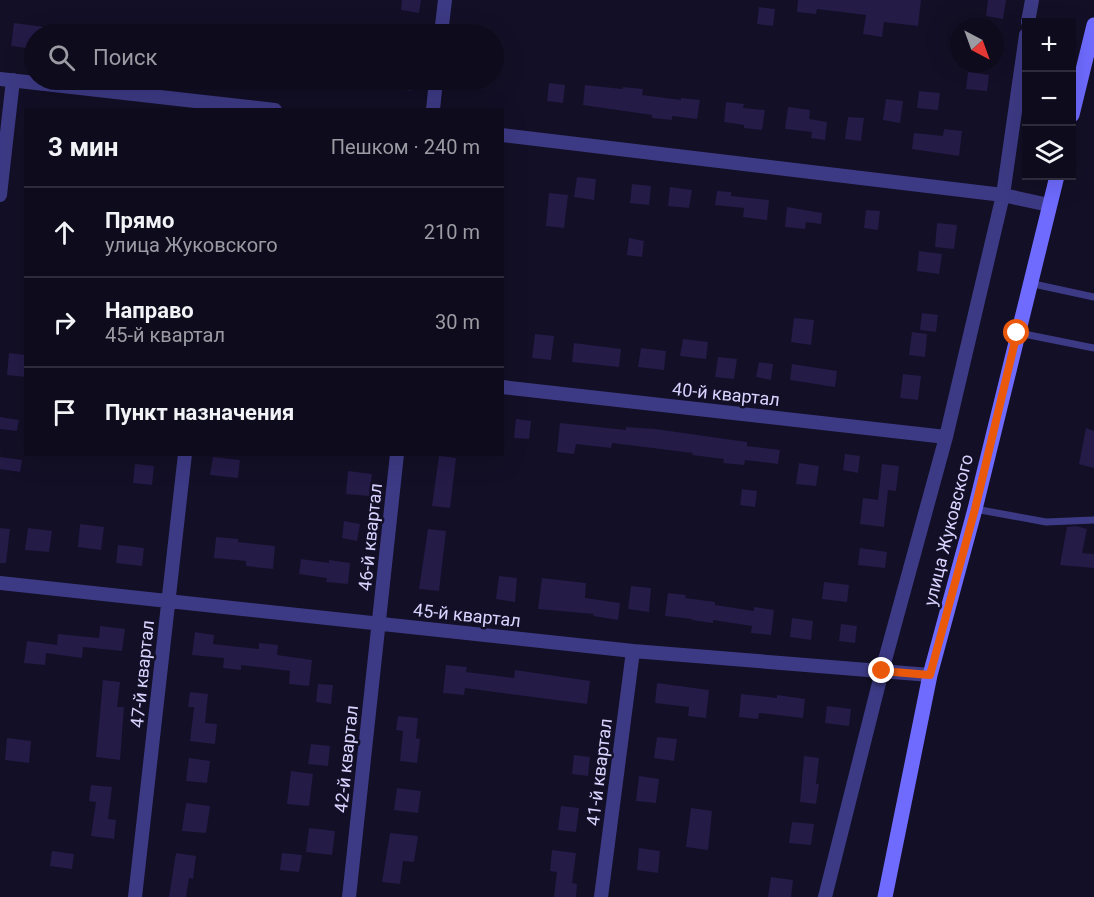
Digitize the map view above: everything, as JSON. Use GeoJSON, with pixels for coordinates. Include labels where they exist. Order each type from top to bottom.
{"type":"FeatureCollection","features":[{"type":"Feature","properties":{"kind":"street"},"geometry":{"type":"LineString","coordinates":[[442,24],[445,0]]}},
{"type":"Feature","properties":{"kind":"street"},"geometry":{"type":"LineString","coordinates":[[1029,18],[1032,0]]}},
{"type":"Feature","properties":{"kind":"street"},"geometry":{"type":"LineString","coordinates":[[1076,95],[1094,25]]}},
{"type":"Feature","properties":{"kind":"street"},"geometry":{"type":"LineString","coordinates":[[825,897],[882,671],[946,437],[1003,195],[1022,63]]}},
{"type":"Feature","properties":{"kind":"street"},"geometry":{"type":"LineString","coordinates":[[0,195],[7,80],[24,82]]}},
{"type":"Feature","properties":{"kind":"street"},"geometry":{"type":"LineString","coordinates":[[87,90],[241,108]]}},
{"type":"Feature","properties":{"kind":"street"},"geometry":{"type":"LineString","coordinates":[[433,108],[435,90]]}},
{"type":"Feature","properties":{"kind":"street"},"geometry":{"type":"LineString","coordinates":[[504,135],[1003,195],[1049,205]]}},
{"type":"Feature","properties":{"kind":"street","name":"улица Жуковского"},"geometry":{"type":"LineString","coordinates":[[885,897],[930,675],[975,509],[1055,180]]}},
{"type":"Feature","properties":{"kind":"street","name":"40-й квартал"},"geometry":{"type":"LineString","coordinates":[[504,387],[946,437]]}},
{"type":"Feature","properties":{"kind":"street","name":"47-й квартал"},"geometry":{"type":"LineString","coordinates":[[135,897],[185,456]]}},
{"type":"Feature","properties":{"kind":"street","name":"46-й квартал"},"geometry":{"type":"LineString","coordinates":[[379,624],[396,456]]}},
{"type":"Feature","properties":{"kind":"street","name":"45-й квартал"},"geometry":{"type":"LineString","coordinates":[[0,583],[633,651],[930,675]]}},
{"type":"Feature","properties":{"kind":"street","name":"42-й квартал"},"geometry":{"type":"LineString","coordinates":[[349,897],[379,624]]}},
{"type":"Feature","properties":{"kind":"street","name":"41-й квартал"},"geometry":{"type":"LineString","coordinates":[[601,897],[633,651]]}},
{"type":"Feature","properties":{"kind":"lane"},"geometry":{"type":"LineString","coordinates":[[1029,283],[1094,297]]}},
{"type":"Feature","properties":{"kind":"lane"},"geometry":{"type":"LineString","coordinates":[[1017,333],[1094,348]]}},
{"type":"Feature","properties":{"kind":"lane"},"geometry":{"type":"LineString","coordinates":[[975,509],[1046,522],[1094,520]]}},
{"type":"Feature","properties":{"kind":"building"},"geometry":{"type":"Polygon","coordinates":[[[402,0],[421,0],[419,13],[401,10],[402,0]]]}},
{"type":"Feature","properties":{"kind":"building"},"geometry":{"type":"Polygon","coordinates":[[[798,0],[921,0],[918,26],[884,22],[882,37],[863,34],[866,15],[817,9],[816,14],[797,12],[798,0]]]}},
{"type":"Feature","properties":{"kind":"building"},"geometry":{"type":"Polygon","coordinates":[[[988,0],[1006,0],[1003,18],[986,16],[988,0]]]}},
{"type":"Feature","properties":{"kind":"building"},"geometry":{"type":"Polygon","coordinates":[[[759,7],[775,9],[773,26],[757,24],[759,7]]]}},
{"type":"Feature","properties":{"kind":"building"},"geometry":{"type":"Polygon","coordinates":[[[14,23],[24,24],[24,48],[11,46],[14,23]]]}},
{"type":"Feature","properties":{"kind":"building"},"geometry":{"type":"Polygon","coordinates":[[[968,72],[989,75],[987,91],[966,89],[968,72]]]}},
{"type":"Feature","properties":{"kind":"building"},"geometry":{"type":"Polygon","coordinates":[[[549,83],[565,85],[563,103],[547,101],[549,83]]]}},
{"type":"Feature","properties":{"kind":"building"},"geometry":{"type":"Polygon","coordinates":[[[585,85],[643,89],[642,95],[700,100],[697,119],[672,116],[672,120],[652,118],[652,115],[583,105],[585,85]]]}},
{"type":"Feature","properties":{"kind":"building"},"geometry":{"type":"Polygon","coordinates":[[[919,91],[940,93],[938,110],[917,108],[919,91]]]}},
{"type":"Feature","properties":{"kind":"building"},"geometry":{"type":"Polygon","coordinates":[[[886,99],[903,101],[900,123],[883,120],[886,99]]]}},
{"type":"Feature","properties":{"kind":"building"},"geometry":{"type":"Polygon","coordinates":[[[726,102],[744,104],[743,108],[765,110],[762,130],[724,122],[726,102]]]}},
{"type":"Feature","properties":{"kind":"building"},"geometry":{"type":"Polygon","coordinates":[[[788,107],[810,110],[809,119],[827,122],[825,140],[811,138],[812,132],[785,129],[788,107]]]}},
{"type":"Feature","properties":{"kind":"building"},"geometry":{"type":"Polygon","coordinates":[[[848,117],[864,118],[861,141],[845,139],[848,117]]]}},
{"type":"Feature","properties":{"kind":"building"},"geometry":{"type":"Polygon","coordinates":[[[944,129],[962,131],[959,156],[912,149],[914,133],[943,136],[944,129]]]}},
{"type":"Feature","properties":{"kind":"building"},"geometry":{"type":"Polygon","coordinates":[[[577,177],[596,179],[594,200],[574,197],[577,177]]]}},
{"type":"Feature","properties":{"kind":"building"},"geometry":{"type":"Polygon","coordinates":[[[632,184],[651,186],[649,205],[630,203],[632,184]]]}},
{"type":"Feature","properties":{"kind":"building"},"geometry":{"type":"Polygon","coordinates":[[[670,187],[692,190],[689,208],[668,206],[670,187]]]}},
{"type":"Feature","properties":{"kind":"building"},"geometry":{"type":"Polygon","coordinates":[[[717,191],[731,192],[731,196],[769,200],[767,220],[743,217],[744,208],[715,205],[717,191]]]}},
{"type":"Feature","properties":{"kind":"building"},"geometry":{"type":"Polygon","coordinates":[[[549,193],[568,195],[564,228],[546,226],[549,193]]]}},
{"type":"Feature","properties":{"kind":"building"},"geometry":{"type":"Polygon","coordinates":[[[787,207],[822,213],[821,224],[806,222],[805,229],[785,227],[787,207]]]}},
{"type":"Feature","properties":{"kind":"building"},"geometry":{"type":"Polygon","coordinates":[[[866,210],[880,211],[878,230],[864,228],[866,210]]]}},
{"type":"Feature","properties":{"kind":"building"},"geometry":{"type":"Polygon","coordinates":[[[937,223],[957,225],[954,249],[935,247],[937,223]]]}},
{"type":"Feature","properties":{"kind":"building"},"geometry":{"type":"Polygon","coordinates":[[[629,238],[644,241],[642,257],[627,255],[629,238]]]}},
{"type":"Feature","properties":{"kind":"building"},"geometry":{"type":"Polygon","coordinates":[[[919,251],[942,254],[939,274],[917,271],[919,251]]]}},
{"type":"Feature","properties":{"kind":"building"},"geometry":{"type":"Polygon","coordinates":[[[922,313],[938,315],[936,332],[920,330],[922,313]]]}},
{"type":"Feature","properties":{"kind":"building"},"geometry":{"type":"Polygon","coordinates":[[[794,318],[814,320],[811,345],[791,342],[794,318]]]}},
{"type":"Feature","properties":{"kind":"building"},"geometry":{"type":"Polygon","coordinates":[[[912,332],[927,334],[925,357],[909,355],[912,332]]]}},
{"type":"Feature","properties":{"kind":"building"},"geometry":{"type":"Polygon","coordinates":[[[535,334],[554,336],[551,360],[532,358],[535,334]]]}},
{"type":"Feature","properties":{"kind":"building"},"geometry":{"type":"Polygon","coordinates":[[[683,339],[708,342],[706,359],[680,356],[683,339]]]}},
{"type":"Feature","properties":{"kind":"building"},"geometry":{"type":"Polygon","coordinates":[[[574,343],[621,349],[619,367],[572,362],[574,343]]]}},
{"type":"Feature","properties":{"kind":"building"},"geometry":{"type":"Polygon","coordinates":[[[641,348],[666,351],[664,370],[638,367],[641,348]]]}},
{"type":"Feature","properties":{"kind":"building"},"geometry":{"type":"Polygon","coordinates":[[[9,353],[24,355],[24,377],[7,375],[9,353]]]}},
{"type":"Feature","properties":{"kind":"building"},"geometry":{"type":"Polygon","coordinates":[[[718,357],[737,359],[734,379],[715,377],[718,357]]]}},
{"type":"Feature","properties":{"kind":"building"},"geometry":{"type":"Polygon","coordinates":[[[759,362],[773,364],[771,380],[756,377],[759,362]]]}},
{"type":"Feature","properties":{"kind":"building"},"geometry":{"type":"Polygon","coordinates":[[[792,364],[837,371],[835,387],[790,380],[792,364]]]}},
{"type":"Feature","properties":{"kind":"building"},"geometry":{"type":"Polygon","coordinates":[[[903,374],[921,376],[918,400],[900,398],[903,374]]]}},
{"type":"Feature","properties":{"kind":"building"},"geometry":{"type":"Polygon","coordinates":[[[0,417],[19,420],[17,431],[0,429],[0,417]]]}},
{"type":"Feature","properties":{"kind":"building"},"geometry":{"type":"Polygon","coordinates":[[[516,419],[531,421],[529,439],[514,438],[516,419]]]}},
{"type":"Feature","properties":{"kind":"building"},"geometry":{"type":"Polygon","coordinates":[[[560,423],[626,430],[626,427],[655,429],[747,442],[747,446],[780,450],[778,464],[745,460],[744,465],[723,463],[724,459],[692,455],[693,453],[612,443],[611,448],[576,444],[574,454],[557,452],[560,423]]]}},
{"type":"Feature","properties":{"kind":"building"},"geometry":{"type":"Polygon","coordinates":[[[1086,428],[1094,431],[1094,468],[1079,464],[1086,428]]]}},
{"type":"Feature","properties":{"kind":"building"},"geometry":{"type":"Polygon","coordinates":[[[845,454],[860,456],[858,473],[843,470],[845,454]]]}},
{"type":"Feature","properties":{"kind":"building"},"geometry":{"type":"Polygon","coordinates":[[[439,456],[456,458],[450,508],[432,506],[439,456]]]}},
{"type":"Feature","properties":{"kind":"building"},"geometry":{"type":"Polygon","coordinates":[[[0,457],[22,460],[20,472],[0,469],[0,457]]]}},
{"type":"Feature","properties":{"kind":"building"},"geometry":{"type":"Polygon","coordinates":[[[213,457],[240,460],[238,478],[210,475],[213,457]]]}},
{"type":"Feature","properties":{"kind":"building"},"geometry":{"type":"Polygon","coordinates":[[[799,463],[819,466],[816,486],[796,484],[799,463]]]}},
{"type":"Feature","properties":{"kind":"building"},"geometry":{"type":"Polygon","coordinates":[[[135,464],[154,466],[152,485],[133,483],[135,464]]]}},
{"type":"Feature","properties":{"kind":"building"},"geometry":{"type":"Polygon","coordinates":[[[882,464],[899,466],[896,491],[888,490],[884,527],[860,524],[863,498],[878,500],[882,464]]]}},
{"type":"Feature","properties":{"kind":"building"},"geometry":{"type":"Polygon","coordinates":[[[348,471],[372,474],[369,496],[346,494],[348,471]]]}},
{"type":"Feature","properties":{"kind":"building"},"geometry":{"type":"Polygon","coordinates":[[[742,489],[757,491],[755,507],[740,505],[742,489]]]}},
{"type":"Feature","properties":{"kind":"building"},"geometry":{"type":"Polygon","coordinates":[[[344,521],[360,524],[357,541],[342,538],[344,521]]]}},
{"type":"Feature","properties":{"kind":"building"},"geometry":{"type":"Polygon","coordinates":[[[80,524],[104,527],[101,550],[78,547],[80,524]]]}},
{"type":"Feature","properties":{"kind":"building"},"geometry":{"type":"Polygon","coordinates":[[[1076,526],[1087,529],[1082,553],[1094,554],[1094,568],[1060,565],[1067,527],[1076,526]]]}},
{"type":"Feature","properties":{"kind":"building"},"geometry":{"type":"Polygon","coordinates":[[[0,528],[10,529],[6,563],[0,563],[0,528]]]}},
{"type":"Feature","properties":{"kind":"building"},"geometry":{"type":"Polygon","coordinates":[[[28,528],[52,531],[49,552],[25,550],[28,528]]]}},
{"type":"Feature","properties":{"kind":"building"},"geometry":{"type":"Polygon","coordinates":[[[428,529],[446,531],[439,591],[419,589],[428,529]]]}},
{"type":"Feature","properties":{"kind":"building"},"geometry":{"type":"Polygon","coordinates":[[[216,537],[275,546],[273,569],[246,566],[246,561],[214,558],[216,537]]]}},
{"type":"Feature","properties":{"kind":"building"},"geometry":{"type":"Polygon","coordinates":[[[118,545],[144,548],[142,566],[116,563],[118,545]]]}},
{"type":"Feature","properties":{"kind":"building"},"geometry":{"type":"Polygon","coordinates":[[[860,548],[887,552],[885,568],[858,565],[860,548]]]}},
{"type":"Feature","properties":{"kind":"building"},"geometry":{"type":"Polygon","coordinates":[[[301,559],[350,563],[348,584],[326,582],[327,578],[299,574],[301,559]]]}},
{"type":"Feature","properties":{"kind":"building"},"geometry":{"type":"Polygon","coordinates":[[[499,576],[517,578],[515,602],[496,599],[499,576]]]}},
{"type":"Feature","properties":{"kind":"building"},"geometry":{"type":"Polygon","coordinates":[[[542,578],[586,583],[585,598],[620,603],[618,620],[593,616],[594,614],[538,609],[542,578]]]}},
{"type":"Feature","properties":{"kind":"building"},"geometry":{"type":"Polygon","coordinates":[[[824,582],[849,585],[847,602],[822,599],[824,582]]]}},
{"type":"Feature","properties":{"kind":"building"},"geometry":{"type":"Polygon","coordinates":[[[631,586],[651,588],[649,612],[628,609],[631,586]]]}},
{"type":"Feature","properties":{"kind":"building"},"geometry":{"type":"Polygon","coordinates":[[[668,593],[715,602],[715,605],[754,611],[754,607],[774,610],[771,635],[751,633],[752,626],[665,616],[668,593]]]}},
{"type":"Feature","properties":{"kind":"building"},"geometry":{"type":"Polygon","coordinates":[[[792,618],[813,621],[811,640],[790,637],[792,618]]]}},
{"type":"Feature","properties":{"kind":"building"},"geometry":{"type":"Polygon","coordinates":[[[841,624],[857,626],[855,643],[839,641],[841,624]]]}},
{"type":"Feature","properties":{"kind":"building"},"geometry":{"type":"Polygon","coordinates":[[[100,626],[125,629],[122,651],[83,647],[82,658],[46,653],[45,665],[24,663],[27,641],[57,645],[58,634],[99,638],[100,626]]]}},
{"type":"Feature","properties":{"kind":"building"},"geometry":{"type":"Polygon","coordinates":[[[195,632],[214,635],[213,644],[259,649],[259,643],[278,645],[277,655],[312,660],[309,686],[289,684],[290,671],[241,665],[241,670],[223,668],[224,658],[192,655],[195,632]]]}},
{"type":"Feature","properties":{"kind":"building"},"geometry":{"type":"Polygon","coordinates":[[[446,665],[467,667],[466,672],[514,678],[515,670],[590,681],[587,704],[465,688],[464,695],[443,693],[446,665]]]}},
{"type":"Feature","properties":{"kind":"building"},"geometry":{"type":"Polygon","coordinates":[[[103,680],[120,682],[117,707],[124,707],[120,760],[96,757],[103,680]]]}},
{"type":"Feature","properties":{"kind":"building"},"geometry":{"type":"Polygon","coordinates":[[[657,683],[709,690],[706,718],[688,716],[689,707],[655,703],[657,683]]]}},
{"type":"Feature","properties":{"kind":"building"},"geometry":{"type":"Polygon","coordinates":[[[318,684],[333,685],[331,704],[316,702],[318,684]]]}},
{"type":"Feature","properties":{"kind":"building"},"geometry":{"type":"Polygon","coordinates":[[[190,692],[208,694],[205,723],[217,724],[215,744],[190,741],[194,707],[188,707],[190,692]]]}},
{"type":"Feature","properties":{"kind":"building"},"geometry":{"type":"Polygon","coordinates":[[[741,694],[777,698],[777,695],[805,699],[803,718],[759,713],[758,719],[739,717],[741,694]]]}},
{"type":"Feature","properties":{"kind":"building"},"geometry":{"type":"Polygon","coordinates":[[[827,706],[851,709],[849,726],[825,723],[827,706]]]}},
{"type":"Feature","properties":{"kind":"building"},"geometry":{"type":"Polygon","coordinates":[[[398,716],[418,718],[416,738],[420,739],[417,763],[400,761],[403,731],[396,730],[398,716]]]}},
{"type":"Feature","properties":{"kind":"building"},"geometry":{"type":"Polygon","coordinates":[[[657,737],[677,739],[674,761],[654,758],[657,737]]]}},
{"type":"Feature","properties":{"kind":"building"},"geometry":{"type":"Polygon","coordinates":[[[7,738],[31,741],[29,763],[5,760],[7,738]]]}},
{"type":"Feature","properties":{"kind":"building"},"geometry":{"type":"Polygon","coordinates":[[[311,744],[330,746],[328,766],[308,764],[311,744]]]}},
{"type":"Feature","properties":{"kind":"building"},"geometry":{"type":"Polygon","coordinates":[[[574,755],[590,757],[588,776],[572,774],[574,755]]]}},
{"type":"Feature","properties":{"kind":"building"},"geometry":{"type":"Polygon","coordinates":[[[804,756],[819,758],[816,804],[800,802],[804,756]]]}},
{"type":"Feature","properties":{"kind":"building"},"geometry":{"type":"Polygon","coordinates":[[[189,758],[210,761],[207,783],[186,781],[189,758]]]}},
{"type":"Feature","properties":{"kind":"building"},"geometry":{"type":"Polygon","coordinates":[[[291,771],[313,774],[309,806],[287,804],[291,771]]]}},
{"type":"Feature","properties":{"kind":"building"},"geometry":{"type":"Polygon","coordinates":[[[639,776],[659,779],[656,803],[636,801],[639,776]]]}},
{"type":"Feature","properties":{"kind":"building"},"geometry":{"type":"Polygon","coordinates":[[[91,785],[112,787],[108,819],[116,820],[114,839],[91,836],[96,802],[89,801],[91,785]]]}},
{"type":"Feature","properties":{"kind":"building"},"geometry":{"type":"Polygon","coordinates":[[[397,788],[421,791],[418,813],[394,810],[397,788]]]}},
{"type":"Feature","properties":{"kind":"building"},"geometry":{"type":"Polygon","coordinates":[[[186,803],[210,806],[206,833],[182,831],[186,803]]]}},
{"type":"Feature","properties":{"kind":"building"},"geometry":{"type":"Polygon","coordinates":[[[561,806],[579,808],[576,832],[558,830],[561,806]]]}},
{"type":"Feature","properties":{"kind":"building"},"geometry":{"type":"Polygon","coordinates":[[[691,808],[712,811],[708,850],[686,847],[691,808]]]}},
{"type":"Feature","properties":{"kind":"building"},"geometry":{"type":"Polygon","coordinates":[[[792,822],[814,824],[811,845],[789,843],[792,822]]]}},
{"type":"Feature","properties":{"kind":"building"},"geometry":{"type":"Polygon","coordinates":[[[309,828],[335,831],[332,855],[306,852],[309,828]]]}},
{"type":"Feature","properties":{"kind":"building"},"geometry":{"type":"Polygon","coordinates":[[[390,833],[418,836],[414,862],[403,861],[400,884],[382,882],[390,833]]]}},
{"type":"Feature","properties":{"kind":"building"},"geometry":{"type":"Polygon","coordinates":[[[639,848],[660,851],[658,873],[637,870],[639,848]]]}},
{"type":"Feature","properties":{"kind":"building"},"geometry":{"type":"Polygon","coordinates":[[[552,850],[576,853],[572,883],[577,884],[576,897],[554,897],[557,872],[550,871],[552,850]]]}},
{"type":"Feature","properties":{"kind":"building"},"geometry":{"type":"Polygon","coordinates":[[[52,851],[74,854],[72,869],[50,866],[52,851]]]}},
{"type":"Feature","properties":{"kind":"building"},"geometry":{"type":"Polygon","coordinates":[[[176,853],[196,856],[193,879],[189,878],[186,897],[169,897],[176,853]]]}},
{"type":"Feature","properties":{"kind":"building"},"geometry":{"type":"Polygon","coordinates":[[[282,853],[302,855],[299,872],[280,870],[282,853]]]}},
{"type":"Feature","properties":{"kind":"building"},"geometry":{"type":"Polygon","coordinates":[[[771,877],[793,880],[791,897],[768,897],[771,877]]]}},
{"type":"Feature","properties":{"kind":"route"},"geometry":{"type":"LineString","coordinates":[[882,671],[930,675],[975,509],[1017,333]]}}]}
